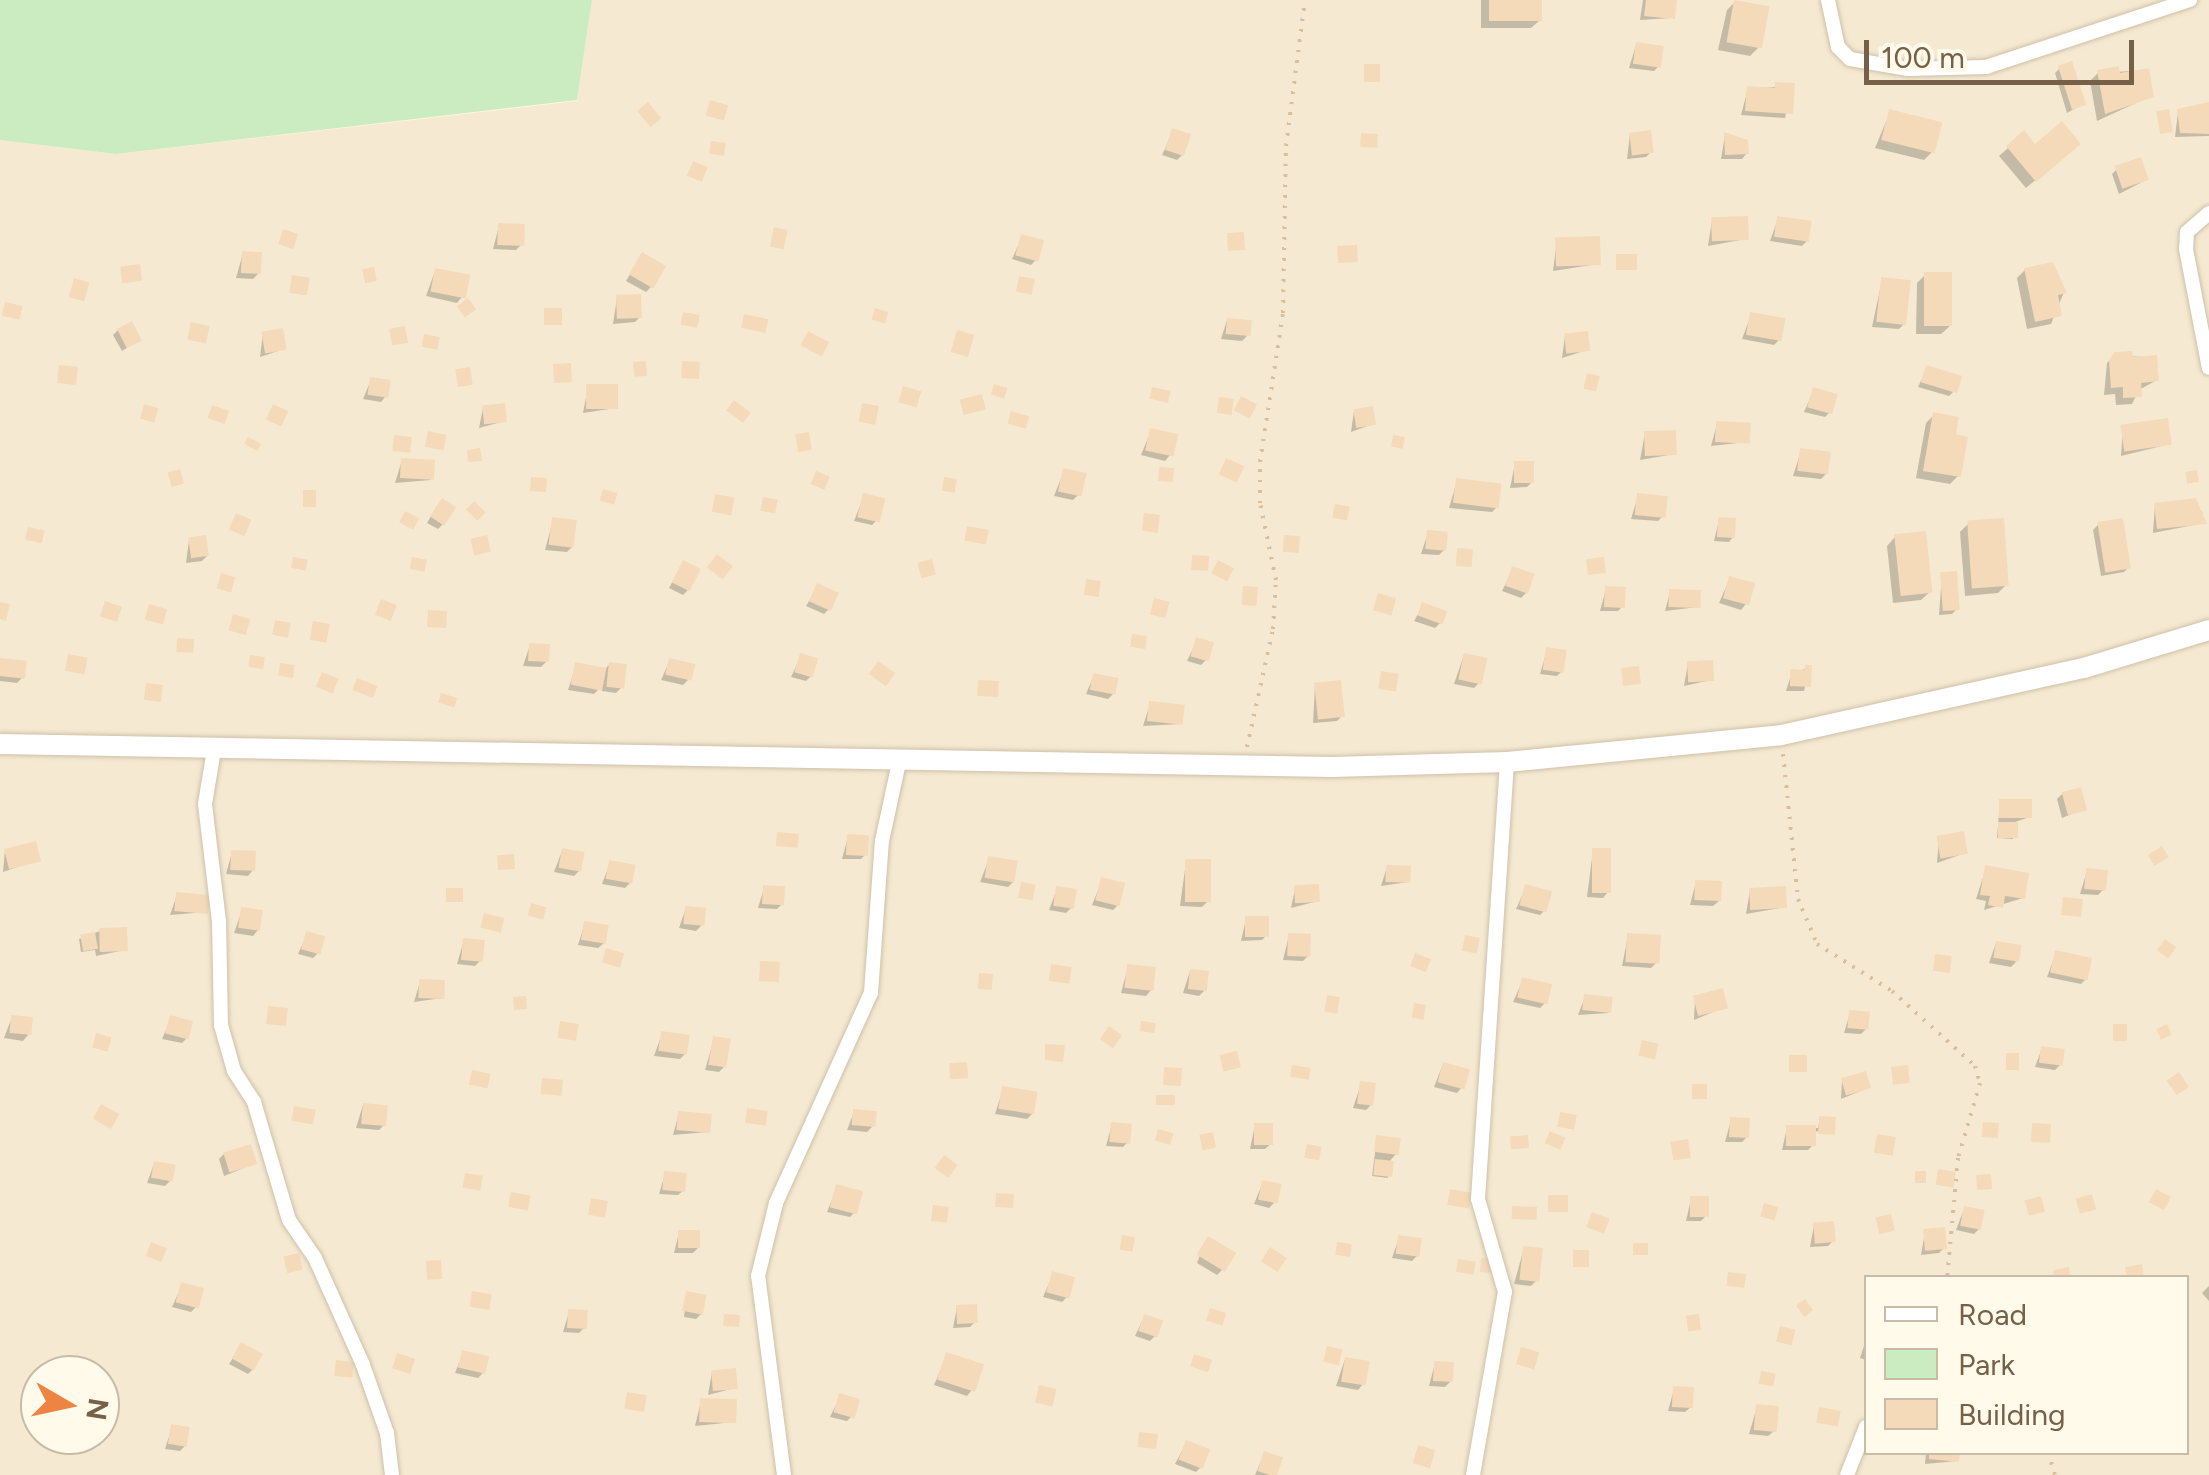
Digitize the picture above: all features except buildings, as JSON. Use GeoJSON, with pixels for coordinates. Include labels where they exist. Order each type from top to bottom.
{"type":"FeatureCollection","features":[{"type":"Feature","properties":{"kind":"main road"},"geometry":{"type":"LineString","coordinates":[[0,744],[1249,762],[1332,767],[1507,762],[1781,734],[2084,668],[2209,630]]}},
{"type":"Feature","properties":{"kind":"street"},"geometry":{"type":"LineString","coordinates":[[1828,0],[1838,46],[1850,60],[1908,69],[1986,67],[2190,0]]}},
{"type":"Feature","properties":{"kind":"street"},"geometry":{"type":"LineString","coordinates":[[2209,214],[2187,232],[2186,249],[2209,368]]}},
{"type":"Feature","properties":{"kind":"street"},"geometry":{"type":"LineString","coordinates":[[214,750],[205,804],[219,921],[221,1025],[234,1071],[254,1102],[289,1220],[314,1258],[363,1364],[387,1434],[392,1475]]}},
{"type":"Feature","properties":{"kind":"street"},"geometry":{"type":"LineString","coordinates":[[784,1475],[758,1276],[776,1203],[871,993],[882,841],[900,758]]}},
{"type":"Feature","properties":{"kind":"street"},"geometry":{"type":"LineString","coordinates":[[1473,1475],[1505,1292],[1478,1199],[1507,762]]}},
{"type":"Feature","properties":{"kind":"street"},"geometry":{"type":"LineString","coordinates":[[1847,1475],[1864,1431]]}},
{"type":"Feature","properties":{"kind":"path"},"geometry":{"type":"LineString","coordinates":[[1249,762],[1246,733],[1274,629],[1276,580],[1260,503],[1260,462],[1282,312],[1286,146],[1305,0]]}},
{"type":"Feature","properties":{"kind":"path"},"geometry":{"type":"LineString","coordinates":[[1781,734],[1798,898],[1817,944],[1892,991],[1965,1054],[1980,1082],[1956,1173],[1947,1275]]}},
{"type":"Feature","properties":{"kind":"shaded area"},"geometry":{"type":"Polygon","coordinates":[[[592,0],[2209,0],[2209,1475],[0,1475],[0,140],[116,154],[577,101],[592,0]]]}},
{"type":"Feature","properties":{"kind":"green space"},"geometry":{"type":"Polygon","coordinates":[[[0,0],[592,0],[577,100],[116,154],[0,140],[0,0]]]}}]}
